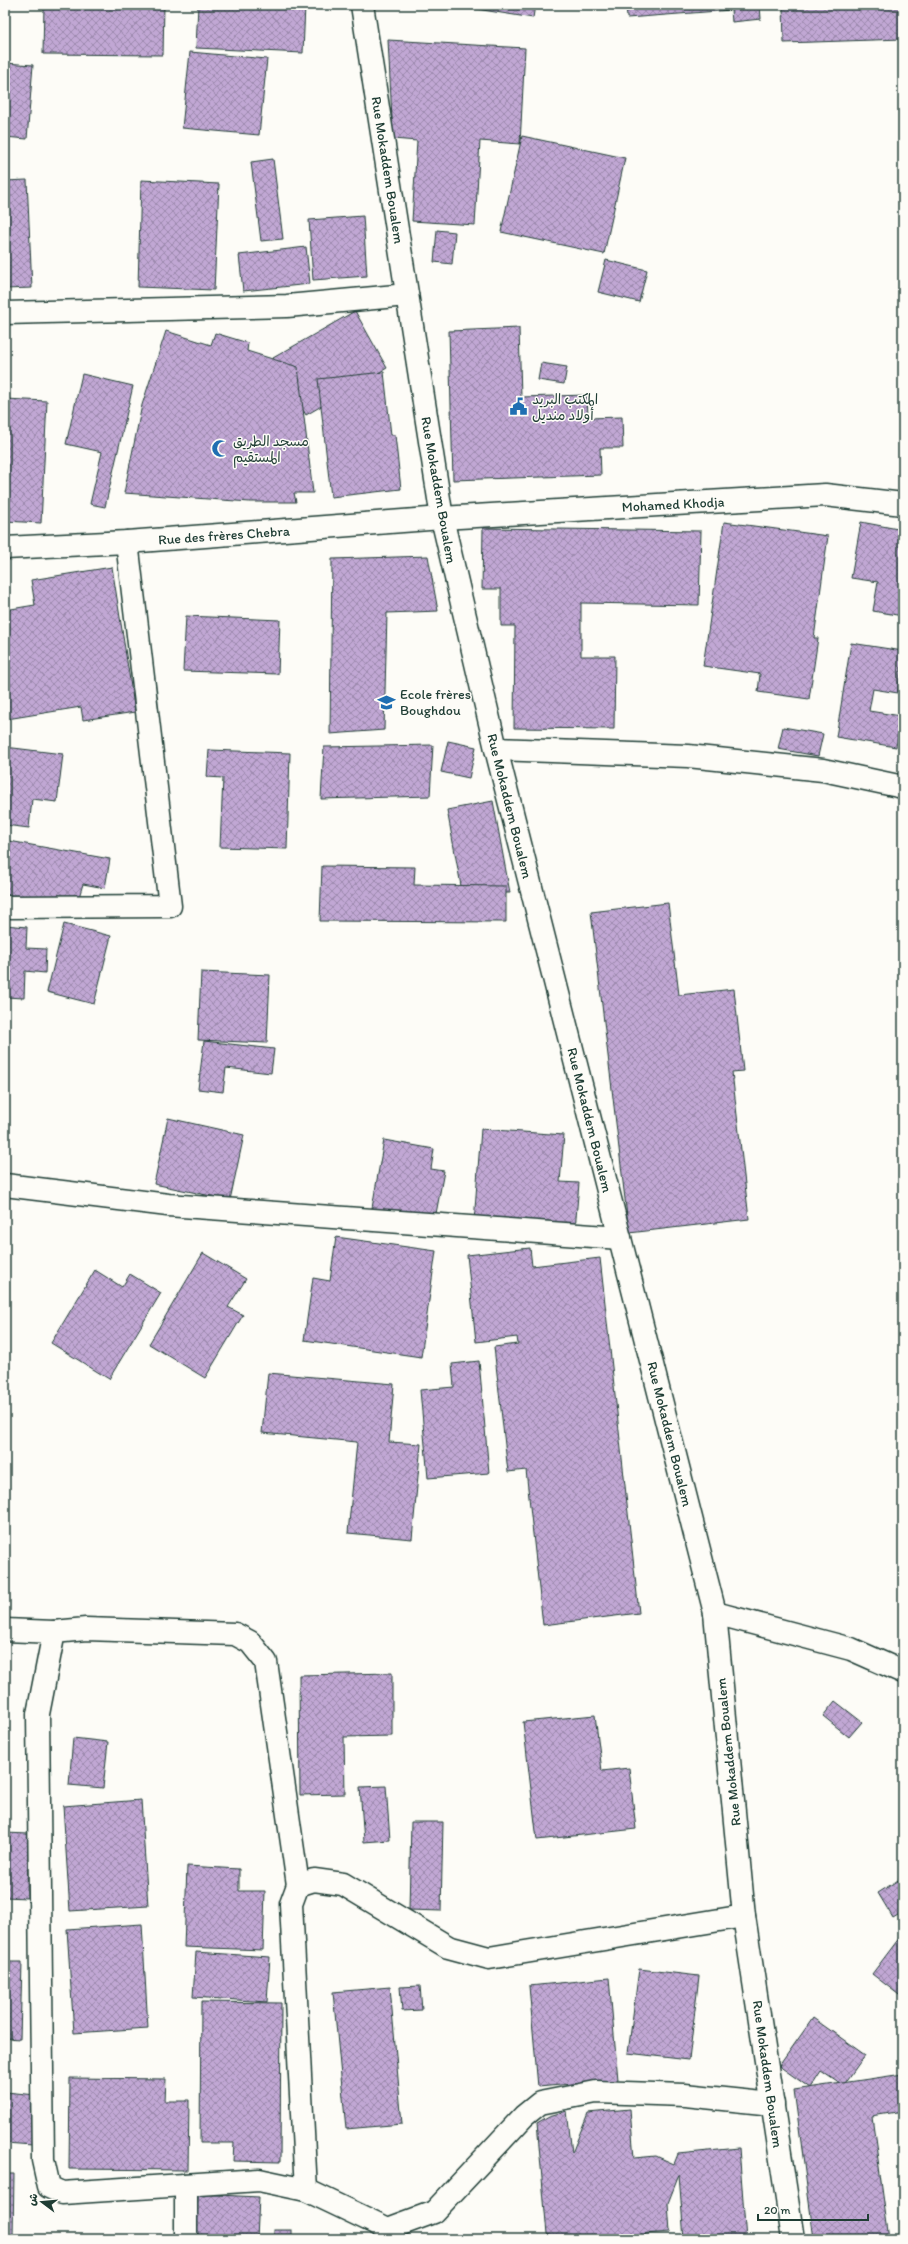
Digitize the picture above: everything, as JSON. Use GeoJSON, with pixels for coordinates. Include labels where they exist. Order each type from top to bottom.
{"type":"FeatureCollection","features":[{"type":"Feature","properties":{"kind":"street","name":"Rue Mokaddem Boualem"},"geometry":{"type":"LineString","coordinates":[[362,5],[442,518],[496,749],[715,1614],[744,1916],[793,2239]]}},
{"type":"Feature","properties":{"kind":"street"},"geometry":{"type":"LineString","coordinates":[[5,313],[287,306],[407,295]]}},
{"type":"Feature","properties":{"kind":"street","name":"Mohamed Khodja"},"geometry":{"type":"LineString","coordinates":[[442,518],[825,495],[903,504]]}},
{"type":"Feature","properties":{"kind":"street","name":"Rue des frères Chebra"},"geometry":{"type":"LineString","coordinates":[[5,548],[127,542],[442,518]]}},
{"type":"Feature","properties":{"kind":"street"},"geometry":{"type":"LineString","coordinates":[[5,907],[170,906],[127,542]]}},
{"type":"Feature","properties":{"kind":"street"},"geometry":{"type":"LineString","coordinates":[[496,749],[688,756],[823,770],[903,786]]}},
{"type":"Feature","properties":{"kind":"street"},"geometry":{"type":"LineString","coordinates":[[5,1185],[168,1205],[620,1238]]}},
{"type":"Feature","properties":{"kind":"street"},"geometry":{"type":"LineString","coordinates":[[715,1614],[851,1649],[903,1672]]}},
{"type":"Feature","properties":{"kind":"street"},"geometry":{"type":"LineString","coordinates":[[5,1630],[54,1632],[86,1629],[235,1634],[250,1642],[266,1662],[298,1885],[291,1904],[306,2190]]}},
{"type":"Feature","properties":{"kind":"street"},"geometry":{"type":"LineString","coordinates":[[54,1632],[38,1714],[43,2160],[49,2187],[62,2194],[259,2180],[306,2190],[388,2234],[434,2212],[519,2121],[540,2103],[596,2092],[685,2096],[773,2104]]}},
{"type":"Feature","properties":{"kind":"street"},"geometry":{"type":"LineString","coordinates":[[298,1885],[314,1880],[343,1884],[448,1947],[489,1958],[744,1916]]}},
{"type":"Feature","properties":{"kind":"street"},"geometry":{"type":"LineString","coordinates":[[186,2185],[186,2239]]}},
{"type":"Feature","properties":{"kind":"building"},"geometry":{"type":"Polygon","coordinates":[[[44,5],[164,5],[163,55],[43,54],[44,5]]]}},
{"type":"Feature","properties":{"kind":"building"},"geometry":{"type":"Polygon","coordinates":[[[198,5],[305,5],[303,53],[196,48],[198,5]]]}},
{"type":"Feature","properties":{"kind":"building"},"geometry":{"type":"Polygon","coordinates":[[[451,5],[535,5],[533,18],[451,5]]]}},
{"type":"Feature","properties":{"kind":"building"},"geometry":{"type":"Polygon","coordinates":[[[626,5],[760,5],[761,19],[732,22],[731,10],[627,18],[626,5]]]}},
{"type":"Feature","properties":{"kind":"building"},"geometry":{"type":"Polygon","coordinates":[[[783,5],[903,5],[903,39],[784,43],[783,5]]]}},
{"type":"Feature","properties":{"kind":"building"},"geometry":{"type":"Polygon","coordinates":[[[388,40],[525,48],[520,144],[480,141],[475,225],[412,221],[417,141],[393,139],[388,40]]]}},
{"type":"Feature","properties":{"kind":"building"},"geometry":{"type":"Polygon","coordinates":[[[190,52],[267,59],[259,135],[182,128],[190,52]]]}},
{"type":"Feature","properties":{"kind":"building"},"geometry":{"type":"Polygon","coordinates":[[[5,63],[33,65],[27,139],[5,137],[5,63]]]}},
{"type":"Feature","properties":{"kind":"building"},"geometry":{"type":"Polygon","coordinates":[[[522,136],[625,158],[604,254],[501,232],[522,136]]]}},
{"type":"Feature","properties":{"kind":"building"},"geometry":{"type":"Polygon","coordinates":[[[273,159],[283,239],[261,241],[251,162],[273,159]]]}},
{"type":"Feature","properties":{"kind":"building"},"geometry":{"type":"Polygon","coordinates":[[[27,180],[32,288],[5,289],[5,181],[27,180]]]}},
{"type":"Feature","properties":{"kind":"building"},"geometry":{"type":"Polygon","coordinates":[[[141,180],[219,184],[214,290],[138,287],[141,180]]]}},
{"type":"Feature","properties":{"kind":"building"},"geometry":{"type":"Polygon","coordinates":[[[363,216],[367,276],[313,280],[309,220],[363,216]]]}},
{"type":"Feature","properties":{"kind":"building"},"geometry":{"type":"Polygon","coordinates":[[[437,230],[455,232],[452,264],[434,262],[437,230]]]}},
{"type":"Feature","properties":{"kind":"building"},"geometry":{"type":"Polygon","coordinates":[[[306,247],[310,284],[243,291],[239,255],[306,247]]]}},
{"type":"Feature","properties":{"kind":"building"},"geometry":{"type":"Polygon","coordinates":[[[606,260],[647,270],[639,302],[598,292],[606,260]]]}},
{"type":"Feature","properties":{"kind":"building"},"geometry":{"type":"Polygon","coordinates":[[[355,311],[387,368],[306,415],[273,358],[355,311]]]}},
{"type":"Feature","properties":{"kind":"building","name":"المكتب البريد أولاد منديل"},"geometry":{"type":"Polygon","coordinates":[[[519,328],[521,397],[587,395],[588,418],[622,417],[623,448],[600,448],[601,475],[453,480],[449,331],[519,328]]]}},
{"type":"Feature","properties":{"kind":"building","name":"مسجد الطريق المستقيم"},"geometry":{"type":"Polygon","coordinates":[[[166,331],[211,345],[215,333],[248,343],[247,351],[298,367],[313,493],[294,493],[296,502],[250,502],[124,493],[142,405],[166,331]]]}},
{"type":"Feature","properties":{"kind":"building"},"geometry":{"type":"Polygon","coordinates":[[[541,363],[567,367],[564,384],[538,380],[541,363]]]}},
{"type":"Feature","properties":{"kind":"building"},"geometry":{"type":"Polygon","coordinates":[[[384,372],[391,435],[395,435],[401,489],[331,497],[318,379],[384,372]]]}},
{"type":"Feature","properties":{"kind":"building"},"geometry":{"type":"Polygon","coordinates":[[[82,374],[133,386],[105,507],[90,504],[102,452],[66,444],[82,374]]]}},
{"type":"Feature","properties":{"kind":"building"},"geometry":{"type":"Polygon","coordinates":[[[5,399],[47,401],[41,523],[5,521],[5,399]]]}},
{"type":"Feature","properties":{"kind":"building"},"geometry":{"type":"Polygon","coordinates":[[[724,522],[828,536],[814,638],[818,638],[809,699],[758,692],[760,674],[703,666],[724,522]]]}},
{"type":"Feature","properties":{"kind":"building"},"geometry":{"type":"Polygon","coordinates":[[[861,522],[903,530],[903,616],[873,611],[878,582],[851,578],[861,522]]]}},
{"type":"Feature","properties":{"kind":"building"},"geometry":{"type":"Polygon","coordinates":[[[483,528],[701,531],[699,605],[581,603],[581,656],[615,656],[614,729],[514,728],[515,626],[501,626],[501,589],[482,589],[483,528]]]}},
{"type":"Feature","properties":{"kind":"building"},"geometry":{"type":"Polygon","coordinates":[[[428,556],[438,611],[387,613],[384,730],[330,734],[332,559],[428,556]]]}},
{"type":"Feature","properties":{"kind":"building"},"geometry":{"type":"Polygon","coordinates":[[[112,567],[135,712],[83,720],[81,707],[7,719],[5,703],[5,610],[35,605],[31,580],[112,567]]]}},
{"type":"Feature","properties":{"kind":"building"},"geometry":{"type":"Polygon","coordinates":[[[186,616],[280,620],[278,674],[183,671],[186,616]]]}},
{"type":"Feature","properties":{"kind":"building"},"geometry":{"type":"Polygon","coordinates":[[[851,643],[903,651],[898,693],[873,689],[869,711],[901,716],[896,747],[836,737],[851,643]]]}},
{"type":"Feature","properties":{"kind":"building"},"geometry":{"type":"Polygon","coordinates":[[[783,727],[823,734],[818,756],[778,749],[783,727]]]}},
{"type":"Feature","properties":{"kind":"building"},"geometry":{"type":"Polygon","coordinates":[[[448,741],[476,747],[469,778],[441,772],[448,741]]]}},
{"type":"Feature","properties":{"kind":"building"},"geometry":{"type":"Polygon","coordinates":[[[433,745],[430,796],[321,799],[324,747],[433,745]]]}},
{"type":"Feature","properties":{"kind":"building"},"geometry":{"type":"Polygon","coordinates":[[[5,747],[63,754],[57,802],[32,799],[29,828],[5,825],[5,747]]]}},
{"type":"Feature","properties":{"kind":"building"},"geometry":{"type":"Polygon","coordinates":[[[209,750],[290,753],[287,849],[220,847],[223,778],[207,777],[209,750]]]}},
{"type":"Feature","properties":{"kind":"building"},"geometry":{"type":"Polygon","coordinates":[[[493,801],[510,893],[492,893],[464,902],[447,810],[493,801]]]}},
{"type":"Feature","properties":{"kind":"building"},"geometry":{"type":"Polygon","coordinates":[[[9,841],[110,859],[105,888],[83,884],[79,897],[5,895],[5,863],[9,841]]]}},
{"type":"Feature","properties":{"kind":"building"},"geometry":{"type":"Polygon","coordinates":[[[322,866],[415,867],[414,885],[506,886],[506,922],[320,921],[322,866]]]}},
{"type":"Feature","properties":{"kind":"building"},"geometry":{"type":"Polygon","coordinates":[[[668,903],[679,995],[734,989],[743,1071],[732,1072],[749,1219],[629,1233],[591,912],[668,903]]]}},
{"type":"Feature","properties":{"kind":"building"},"geometry":{"type":"Polygon","coordinates":[[[64,924],[111,936],[94,1004],[47,992],[64,924]]]}},
{"type":"Feature","properties":{"kind":"building"},"geometry":{"type":"Polygon","coordinates":[[[5,925],[27,927],[26,948],[46,949],[45,973],[25,971],[24,998],[5,997],[5,925]]]}},
{"type":"Feature","properties":{"kind":"building"},"geometry":{"type":"Polygon","coordinates":[[[201,972],[270,975],[267,1043],[198,1040],[201,972]]]}},
{"type":"Feature","properties":{"kind":"building"},"geometry":{"type":"Polygon","coordinates":[[[204,1041],[274,1049],[271,1073],[226,1068],[223,1092],[198,1089],[204,1041]]]}},
{"type":"Feature","properties":{"kind":"building"},"geometry":{"type":"Polygon","coordinates":[[[168,1118],[244,1135],[230,1200],[154,1184],[168,1118]]]}},
{"type":"Feature","properties":{"kind":"building"},"geometry":{"type":"Polygon","coordinates":[[[481,1129],[564,1135],[560,1182],[579,1183],[575,1230],[474,1222],[481,1129]]]}},
{"type":"Feature","properties":{"kind":"building"},"geometry":{"type":"Polygon","coordinates":[[[384,1140],[434,1149],[431,1169],[444,1171],[435,1219],[372,1208],[384,1140]]]}},
{"type":"Feature","properties":{"kind":"building"},"geometry":{"type":"Polygon","coordinates":[[[336,1237],[436,1251],[421,1357],[304,1340],[313,1278],[330,1281],[336,1237]]]}},
{"type":"Feature","properties":{"kind":"building"},"geometry":{"type":"Polygon","coordinates":[[[530,1248],[532,1266],[600,1258],[639,1613],[543,1625],[526,1470],[508,1472],[494,1347],[518,1344],[517,1337],[476,1342],[467,1255],[530,1248]]]}},
{"type":"Feature","properties":{"kind":"building"},"geometry":{"type":"Polygon","coordinates":[[[203,1253],[246,1279],[228,1307],[243,1315],[205,1378],[149,1344],[203,1253]]]}},
{"type":"Feature","properties":{"kind":"building"},"geometry":{"type":"Polygon","coordinates":[[[95,1270],[122,1287],[130,1274],[161,1293],[109,1379],[51,1343],[95,1270]]]}},
{"type":"Feature","properties":{"kind":"building"},"geometry":{"type":"Polygon","coordinates":[[[479,1361],[489,1473],[428,1478],[420,1390],[454,1387],[452,1364],[479,1361]]]}},
{"type":"Feature","properties":{"kind":"building"},"geometry":{"type":"Polygon","coordinates":[[[268,1373],[394,1384],[389,1442],[421,1444],[412,1539],[348,1533],[357,1442],[262,1433],[268,1373]]]}},
{"type":"Feature","properties":{"kind":"building"},"geometry":{"type":"Polygon","coordinates":[[[392,1673],[392,1736],[344,1737],[345,1794],[300,1795],[299,1675],[392,1673]]]}},
{"type":"Feature","properties":{"kind":"building"},"geometry":{"type":"Polygon","coordinates":[[[835,1701],[862,1722],[849,1737],[823,1716],[835,1701]]]}},
{"type":"Feature","properties":{"kind":"building"},"geometry":{"type":"Polygon","coordinates":[[[595,1715],[602,1771],[629,1768],[636,1829],[537,1840],[523,1722],[595,1715]]]}},
{"type":"Feature","properties":{"kind":"building"},"geometry":{"type":"Polygon","coordinates":[[[73,1738],[108,1742],[103,1788],[69,1785],[73,1738]]]}},
{"type":"Feature","properties":{"kind":"building"},"geometry":{"type":"Polygon","coordinates":[[[386,1786],[390,1840],[364,1842],[360,1787],[386,1786]]]}},
{"type":"Feature","properties":{"kind":"building"},"geometry":{"type":"Polygon","coordinates":[[[141,1800],[148,1906],[70,1911],[63,1806],[141,1800]]]}},
{"type":"Feature","properties":{"kind":"building"},"geometry":{"type":"Polygon","coordinates":[[[411,1822],[443,1822],[441,1911],[409,1910],[411,1822]]]}},
{"type":"Feature","properties":{"kind":"building"},"geometry":{"type":"Polygon","coordinates":[[[5,1833],[28,1834],[27,1898],[5,1897],[5,1833]]]}},
{"type":"Feature","properties":{"kind":"building"},"geometry":{"type":"Polygon","coordinates":[[[187,1866],[239,1869],[239,1891],[265,1891],[263,1950],[184,1947],[187,1866]]]}},
{"type":"Feature","properties":{"kind":"building"},"geometry":{"type":"Polygon","coordinates":[[[903,1877],[903,1912],[893,1918],[878,1893],[903,1877]]]}},
{"type":"Feature","properties":{"kind":"building"},"geometry":{"type":"Polygon","coordinates":[[[142,1924],[148,2028],[74,2033],[67,1929],[142,1924]]]}},
{"type":"Feature","properties":{"kind":"building"},"geometry":{"type":"Polygon","coordinates":[[[903,1933],[903,1998],[872,1974],[903,1933]]]}},
{"type":"Feature","properties":{"kind":"building"},"geometry":{"type":"Polygon","coordinates":[[[196,1952],[270,1957],[267,2002],[193,1997],[196,1952]]]}},
{"type":"Feature","properties":{"kind":"building"},"geometry":{"type":"Polygon","coordinates":[[[5,1962],[22,1962],[20,2039],[5,2038],[5,1962]]]}},
{"type":"Feature","properties":{"kind":"building"},"geometry":{"type":"Polygon","coordinates":[[[639,1969],[699,1976],[689,2060],[628,2053],[639,1969]]]}},
{"type":"Feature","properties":{"kind":"building"},"geometry":{"type":"Polygon","coordinates":[[[609,1978],[618,2080],[538,2087],[529,1986],[609,1978]]]}},
{"type":"Feature","properties":{"kind":"building"},"geometry":{"type":"Polygon","coordinates":[[[420,1986],[422,2010],[402,2011],[400,1987],[420,1986]]]}},
{"type":"Feature","properties":{"kind":"building"},"geometry":{"type":"Polygon","coordinates":[[[390,1987],[402,2124],[346,2129],[333,1992],[390,1987]]]}},
{"type":"Feature","properties":{"kind":"building"},"geometry":{"type":"Polygon","coordinates":[[[201,2002],[281,2003],[280,2162],[233,2161],[234,2143],[200,2143],[201,2002]]]}},
{"type":"Feature","properties":{"kind":"building"},"geometry":{"type":"Polygon","coordinates":[[[813,2018],[865,2055],[843,2086],[821,2071],[810,2088],[779,2066],[813,2018]]]}},
{"type":"Feature","properties":{"kind":"building"},"geometry":{"type":"Polygon","coordinates":[[[5,2060],[9,2060],[6,2092],[36,2095],[33,2145],[5,2143],[5,2060]]]}},
{"type":"Feature","properties":{"kind":"building"},"geometry":{"type":"Polygon","coordinates":[[[903,2074],[903,2111],[872,2116],[889,2239],[814,2239],[794,2090],[903,2074]]]}},
{"type":"Feature","properties":{"kind":"building"},"geometry":{"type":"Polygon","coordinates":[[[70,2078],[166,2079],[165,2101],[189,2101],[188,2170],[69,2169],[70,2078]]]}},
{"type":"Feature","properties":{"kind":"building"},"geometry":{"type":"Polygon","coordinates":[[[630,2109],[634,2158],[656,2156],[674,2164],[678,2154],[739,2148],[746,2239],[684,2239],[679,2175],[668,2203],[670,2232],[645,2234],[645,2239],[558,2239],[547,2234],[537,2123],[549,2116],[567,2111],[572,2153],[588,2113],[630,2109]]]}},
{"type":"Feature","properties":{"kind":"building"},"geometry":{"type":"Polygon","coordinates":[[[5,2174],[14,2174],[13,2236],[5,2236],[5,2174]]]}},
{"type":"Feature","properties":{"kind":"building"},"geometry":{"type":"Polygon","coordinates":[[[198,2194],[259,2197],[257,2239],[196,2239],[198,2194]]]}},
{"type":"Feature","properties":{"kind":"building"},"geometry":{"type":"Polygon","coordinates":[[[274,2230],[292,2230],[292,2239],[274,2239],[274,2230]]]}},
{"type":"Feature","properties":{"kind":"place","name":"المكتب البريد أولاد منديل"},"geometry":{"type":"Point","coordinates":[519,407]}},
{"type":"Feature","properties":{"kind":"place","name":"مسجد الطريق المستقيم"},"geometry":{"type":"Point","coordinates":[220,449]}},
{"type":"Feature","properties":{"kind":"place","name":"Ecole frères Boughdou"},"geometry":{"type":"Point","coordinates":[387,702]}}]}
